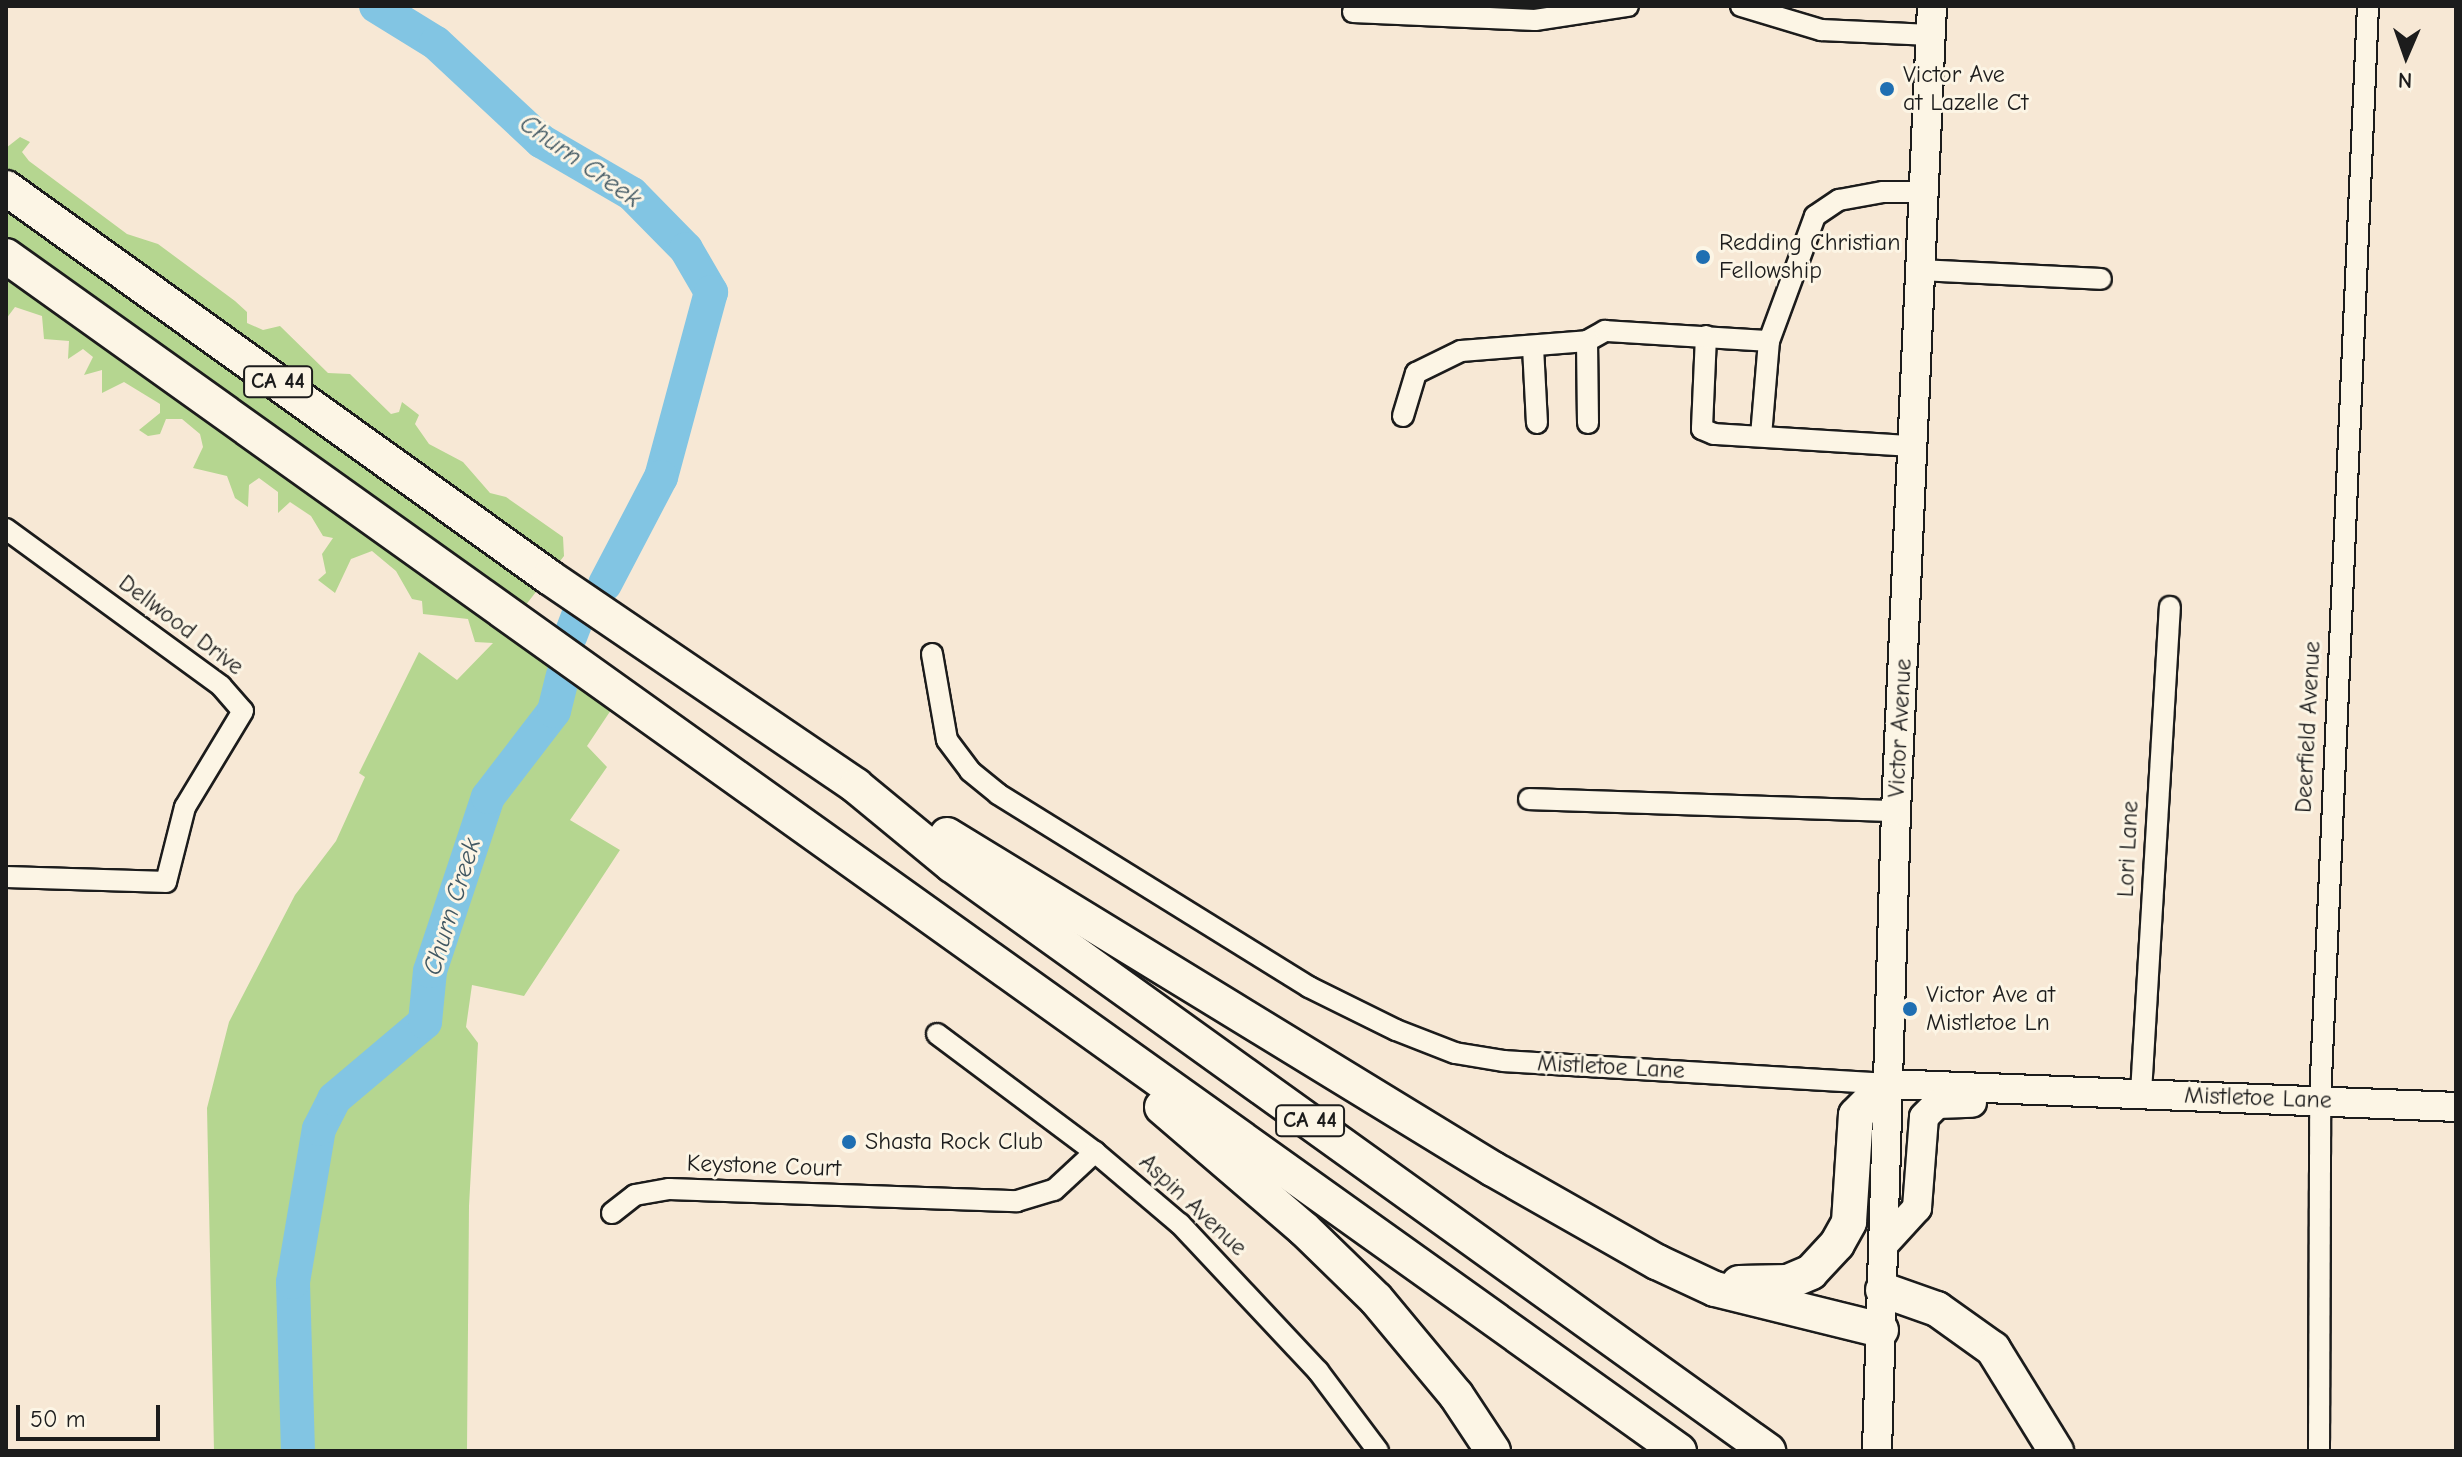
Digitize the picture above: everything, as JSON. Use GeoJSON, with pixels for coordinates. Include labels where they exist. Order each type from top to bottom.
{"type":"FeatureCollection","features":[{"type":"Feature","properties":{"kind":"highway","name":"CA 44"},"geometry":{"type":"LineString","coordinates":[[6,188],[549,577],[856,786],[952,865],[1768,1451]]}},
{"type":"Feature","properties":{"kind":"highway","name":"CA 44"},"geometry":{"type":"LineString","coordinates":[[6,256],[517,618],[1679,1451]]}},
{"type":"Feature","properties":{"kind":"highway"},"geometry":{"type":"LineString","coordinates":[[856,786],[897,802],[1083,921],[1657,1262],[1715,1289],[1881,1330]]}},
{"type":"Feature","properties":{"kind":"highway"},"geometry":{"type":"LineString","coordinates":[[1073,1019],[1106,1059],[1304,1229],[1376,1299],[1456,1395],[1493,1451]]}},
{"type":"Feature","properties":{"kind":"highway"},"geometry":{"type":"LineString","coordinates":[[1657,1262],[1770,1286],[1811,1272],[1849,1222],[1859,1108],[1887,1084]]}},
{"type":"Feature","properties":{"kind":"highway"},"geometry":{"type":"LineString","coordinates":[[1883,1290],[1937,1309],[1993,1349],[2056,1451]]}},
{"type":"Feature","properties":{"kind":"main road","name":"Victor Avenue"},"geometry":{"type":"LineString","coordinates":[[1877,1451],[1896,811],[1932,6]]}},
{"type":"Feature","properties":{"kind":"main road","name":"Mistletoe Lane"},"geometry":{"type":"LineString","coordinates":[[1887,1084],[2456,1107]]}},
{"type":"Feature","properties":{"kind":"main road"},"geometry":{"type":"LineString","coordinates":[[1884,1244],[1917,1208],[1920,1124],[1935,1106],[2012,1102],[2047,1089]]}},
{"type":"Feature","properties":{"kind":"street"},"geometry":{"type":"LineString","coordinates":[[1353,12],[1535,20],[1628,6]]}},
{"type":"Feature","properties":{"kind":"street"},"geometry":{"type":"LineString","coordinates":[[1741,6],[1821,30],[1931,35]]}},
{"type":"Feature","properties":{"kind":"street","name":"Deerfield Avenue"},"geometry":{"type":"LineString","coordinates":[[2319,1451],[2320,1101],[2368,6]]}},
{"type":"Feature","properties":{"kind":"street"},"geometry":{"type":"LineString","coordinates":[[1761,436],[1769,341],[1815,216],[1839,200],[1883,192],[1923,192]]}},
{"type":"Feature","properties":{"kind":"street"},"geometry":{"type":"LineString","coordinates":[[1919,270],[2101,279]]}},
{"type":"Feature","properties":{"kind":"street"},"geometry":{"type":"LineString","coordinates":[[1403,416],[1416,373],[1461,351],[1587,341],[1605,331],[1769,341]]}},
{"type":"Feature","properties":{"kind":"street"},"geometry":{"type":"LineString","coordinates":[[1706,336],[1702,429],[1714,434],[1911,446]]}},
{"type":"Feature","properties":{"kind":"street"},"geometry":{"type":"LineString","coordinates":[[1587,341],[1588,423]]}},
{"type":"Feature","properties":{"kind":"street"},"geometry":{"type":"LineString","coordinates":[[1533,347],[1537,423]]}},
{"type":"Feature","properties":{"kind":"street","name":"Dellwood Drive"},"geometry":{"type":"LineString","coordinates":[[6,529],[240,702],[240,723],[207,765],[185,807],[166,882],[6,877]]}},
{"type":"Feature","properties":{"kind":"street","name":"Lori Lane"},"geometry":{"type":"LineString","coordinates":[[2141,1093],[2170,607]]}},
{"type":"Feature","properties":{"kind":"street","name":"Mistletoe Lane"},"geometry":{"type":"LineString","coordinates":[[932,654],[947,740],[970,771],[998,794],[1309,987],[1396,1030],[1455,1053],[1504,1061],[1887,1084]]}},
{"type":"Feature","properties":{"kind":"street"},"geometry":{"type":"LineString","coordinates":[[1529,799],[1896,811]]}},
{"type":"Feature","properties":{"kind":"street","name":"Aspin Avenue"},"geometry":{"type":"LineString","coordinates":[[937,1034],[1095,1152],[1180,1224],[1266,1311],[1378,1451]]}},
{"type":"Feature","properties":{"kind":"street","name":"Keystone Court"},"geometry":{"type":"LineString","coordinates":[[612,1213],[635,1195],[669,1189],[1017,1201],[1054,1190],[1095,1152]]}},
{"type":"Feature","properties":{"kind":"green space"},"geometry":{"type":"Polygon","coordinates":[[[20,137],[30,142],[22,152],[29,161],[127,234],[158,244],[235,301],[247,312],[247,323],[263,330],[280,326],[328,373],[350,374],[391,414],[399,412],[402,402],[419,415],[415,424],[429,444],[463,462],[490,493],[506,497],[563,537],[564,556],[504,633],[611,710],[587,746],[607,767],[570,820],[620,850],[524,996],[472,985],[466,1027],[478,1043],[469,1206],[467,1451],[214,1451],[207,1108],[229,1022],[295,895],[336,841],[365,777],[359,773],[419,652],[457,680],[493,643],[475,642],[468,619],[423,614],[422,601],[412,599],[396,571],[372,551],[351,559],[335,593],[318,580],[326,573],[322,554],[333,538],[323,536],[311,516],[290,502],[278,513],[278,492],[259,478],[249,485],[248,507],[235,498],[227,476],[193,468],[203,447],[200,434],[182,419],[166,419],[160,434],[148,436],[139,430],[160,413],[160,404],[124,382],[102,393],[102,370],[84,375],[93,357],[83,349],[68,359],[69,341],[44,339],[42,316],[15,307],[6,319],[6,148],[20,137]]]}},
{"type":"Feature","properties":{"kind":"waterway","name":"Churn Creek"},"geometry":{"type":"LineString","coordinates":[[376,6],[436,43],[541,141],[632,194],[686,249],[711,292],[661,477],[605,584]]}},
{"type":"Feature","properties":{"kind":"waterway","name":"Churn Creek"},"geometry":{"type":"LineString","coordinates":[[570,637],[578,616]]}},
{"type":"Feature","properties":{"kind":"waterway","name":"Churn Creek"},"geometry":{"type":"LineString","coordinates":[[298,1451],[293,1282],[319,1129],[334,1099],[425,1022],[430,971],[488,797],[554,711],[563,675]]}},
{"type":"Feature","properties":{"kind":"place","name":"Victor Ave at Lazelle Ct"},"geometry":{"type":"Point","coordinates":[1887,89]}},
{"type":"Feature","properties":{"kind":"place","name":"Redding Christian Fellowship"},"geometry":{"type":"Point","coordinates":[1703,257]}},
{"type":"Feature","properties":{"kind":"place","name":"Victor Ave at Mistletoe Ln"},"geometry":{"type":"Point","coordinates":[1910,1009]}},
{"type":"Feature","properties":{"kind":"place","name":"Shasta Rock Club"},"geometry":{"type":"Point","coordinates":[849,1142]}}]}
